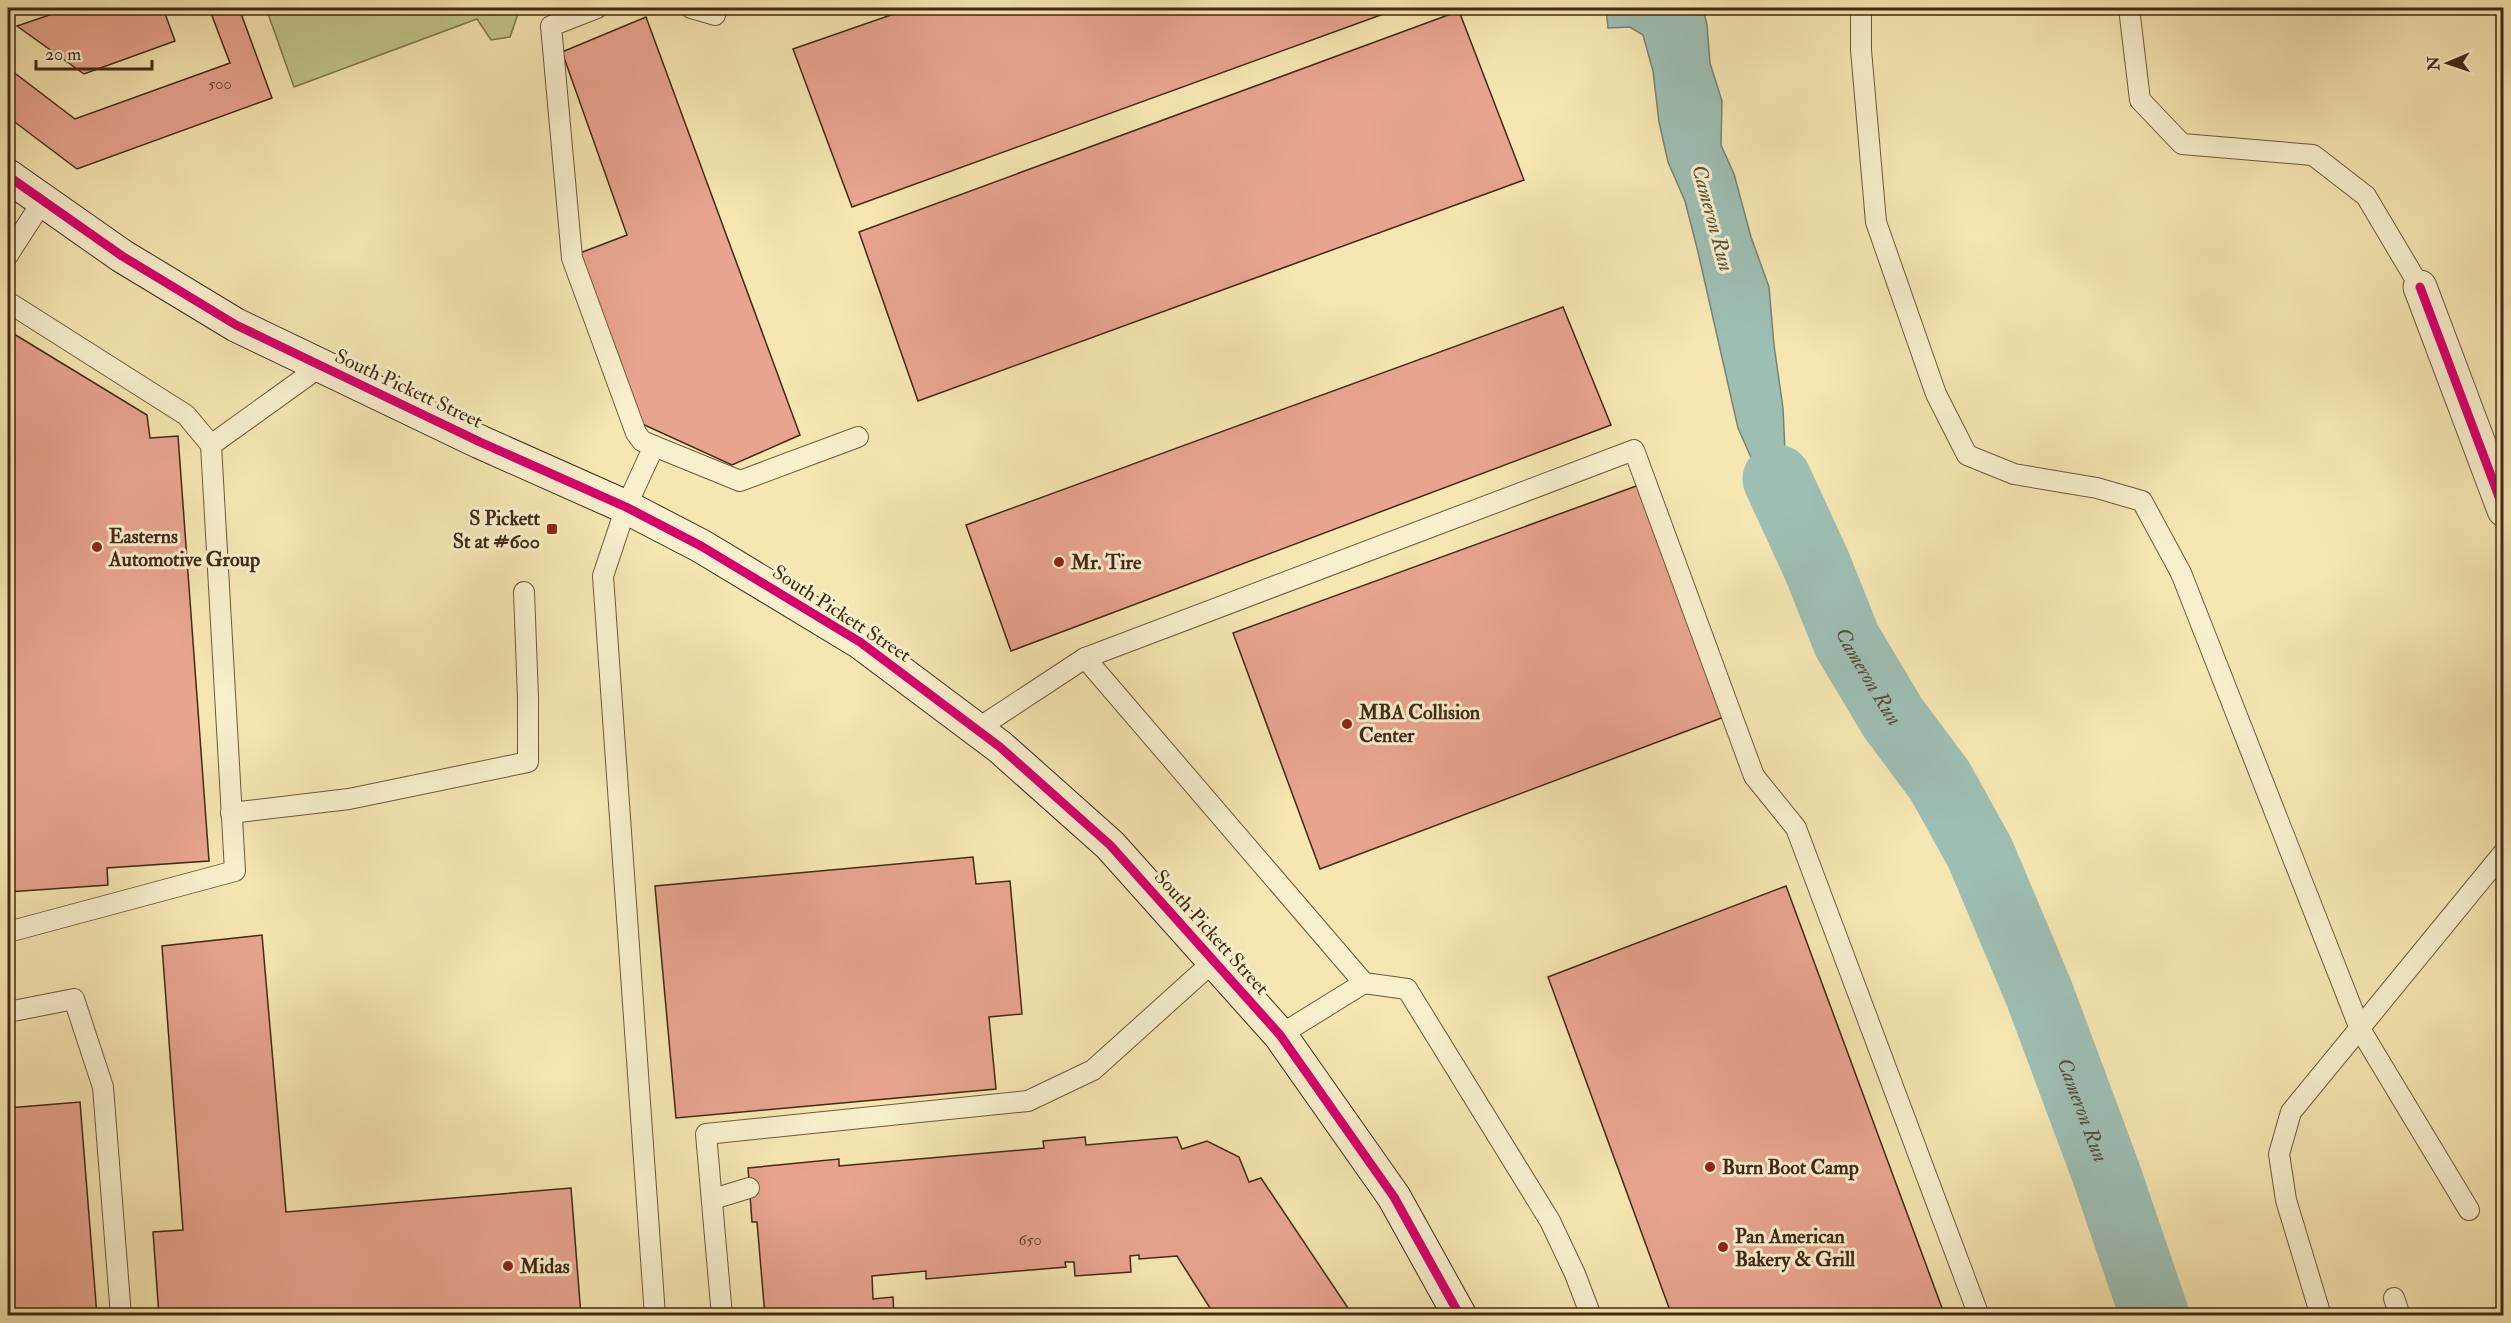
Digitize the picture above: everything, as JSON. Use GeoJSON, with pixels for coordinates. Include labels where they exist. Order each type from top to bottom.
{"type":"FeatureCollection","features":[{"type":"Feature","properties":{"kind":"main road","name":"South Pickett Street"},"geometry":{"type":"LineString","coordinates":[[8,176],[122,256],[236,325],[626,507],[701,546],[860,642],[1000,747],[1110,845],[1280,1035],[1394,1197],[1461,1316]]}},
{"type":"Feature","properties":{"kind":"main road"},"geometry":{"type":"LineString","coordinates":[[2420,287],[2504,510]]}},
{"type":"Feature","properties":{"kind":"lane"},"geometry":{"type":"LineString","coordinates":[[597,8],[551,26],[572,258],[636,432],[642,441],[740,481],[858,437]]}},
{"type":"Feature","properties":{"kind":"lane"},"geometry":{"type":"LineString","coordinates":[[691,8],[715,15]]}},
{"type":"Feature","properties":{"kind":"lane"},"geometry":{"type":"LineString","coordinates":[[1861,8],[1861,50],[1876,222],[1936,394],[1967,455],[2014,474],[2097,488],[2142,501],[2181,573],[2360,1029],[2469,1210]]}},
{"type":"Feature","properties":{"kind":"lane"},"geometry":{"type":"LineString","coordinates":[[2129,8],[2140,100],[2182,144],[2313,155],[2366,196],[2420,287]]}},
{"type":"Feature","properties":{"kind":"lane"},"geometry":{"type":"LineString","coordinates":[[8,255],[42,202]]}},
{"type":"Feature","properties":{"kind":"lane"},"geometry":{"type":"LineString","coordinates":[[8,302],[186,415],[211,445],[235,871],[8,932]]}},
{"type":"Feature","properties":{"kind":"lane"},"geometry":{"type":"LineString","coordinates":[[211,445],[321,366]]}},
{"type":"Feature","properties":{"kind":"lane"},"geometry":{"type":"LineString","coordinates":[[654,446],[626,507],[603,576],[655,1316]]}},
{"type":"Feature","properties":{"kind":"lane"},"geometry":{"type":"LineString","coordinates":[[977,729],[1085,658],[1634,450],[1754,776],[1796,828],[1979,1316]]}},
{"type":"Feature","properties":{"kind":"lane"},"geometry":{"type":"LineString","coordinates":[[231,813],[349,799],[528,762],[524,592]]}},
{"type":"Feature","properties":{"kind":"lane"},"geometry":{"type":"LineString","coordinates":[[1085,658],[1364,983]]}},
{"type":"Feature","properties":{"kind":"lane"},"geometry":{"type":"LineString","coordinates":[[2321,1316],[2286,1200],[2279,1154],[2291,1112],[2504,852]]}},
{"type":"Feature","properties":{"kind":"lane"},"geometry":{"type":"LineString","coordinates":[[722,1316],[706,1134],[1028,1101],[1093,1070],[1214,961]]}},
{"type":"Feature","properties":{"kind":"lane"},"geometry":{"type":"LineString","coordinates":[[1280,1035],[1364,983],[1407,989],[1550,1221],[1575,1274],[1591,1316]]}},
{"type":"Feature","properties":{"kind":"lane"},"geometry":{"type":"LineString","coordinates":[[8,1012],[74,999],[103,1088],[121,1316]]}},
{"type":"Feature","properties":{"kind":"lane"},"geometry":{"type":"LineString","coordinates":[[712,1199],[750,1188]]}},
{"type":"Feature","properties":{"kind":"green space"},"geometry":{"type":"Polygon","coordinates":[[[266,8],[520,8],[510,37],[491,40],[477,19],[294,87],[266,8]]]}},
{"type":"Feature","properties":{"kind":"water"},"geometry":{"type":"Polygon","coordinates":[[[1606,8],[1703,8],[1707,25],[1710,63],[1722,101],[1721,145],[1734,174],[1751,237],[1769,287],[1789,477],[1803,508],[1817,566],[1783,517],[1757,471],[1738,428],[1685,201],[1668,162],[1659,122],[1653,71],[1643,35],[1630,27],[1608,28],[1606,8]]]}},
{"type":"Feature","properties":{"kind":"building"},"geometry":{"type":"Polygon","coordinates":[[[70,8],[163,8],[175,41],[84,74],[17,26],[70,8]]]}},
{"type":"Feature","properties":{"kind":"building"},"geometry":{"type":"Polygon","coordinates":[[[209,8],[239,8],[272,98],[77,169],[8,117],[8,68],[75,119],[230,63],[209,8]]]}},
{"type":"Feature","properties":{"kind":"building"},"geometry":{"type":"Polygon","coordinates":[[[911,8],[1400,8],[852,207],[793,49],[911,8]]]}},
{"type":"Feature","properties":{"kind":"building"},"geometry":{"type":"Polygon","coordinates":[[[1459,11],[1524,180],[918,401],[859,232],[1459,11]]]}},
{"type":"Feature","properties":{"kind":"building"},"geometry":{"type":"Polygon","coordinates":[[[646,17],[800,435],[732,465],[640,423],[580,253],[627,235],[562,52],[646,17]]]}},
{"type":"Feature","properties":{"kind":"building"},"geometry":{"type":"Polygon","coordinates":[[[1563,307],[1611,425],[1011,651],[966,525],[1563,307]]]}},
{"type":"Feature","properties":{"kind":"building","name":"Easterns Automotive Group"},"geometry":{"type":"Polygon","coordinates":[[[14,334],[147,415],[150,438],[178,436],[209,861],[107,868],[108,885],[8,892],[8,335],[14,334]]]}},
{"type":"Feature","properties":{"kind":"building"},"geometry":{"type":"Polygon","coordinates":[[[1639,485],[1724,717],[1320,869],[1233,633],[1639,485]]]}},
{"type":"Feature","properties":{"kind":"building"},"geometry":{"type":"Polygon","coordinates":[[[973,857],[976,884],[1010,881],[1022,1014],[989,1017],[996,1089],[676,1118],[655,886],[973,857]]]}},
{"type":"Feature","properties":{"kind":"building"},"geometry":{"type":"Polygon","coordinates":[[[1786,886],[1945,1316],[1672,1316],[1548,977],[1786,886]]]}},
{"type":"Feature","properties":{"kind":"building"},"geometry":{"type":"Polygon","coordinates":[[[262,935],[286,1212],[571,1188],[581,1316],[159,1316],[153,1232],[183,1230],[162,946],[262,935]]]}},
{"type":"Feature","properties":{"kind":"building"},"geometry":{"type":"Polygon","coordinates":[[[80,1102],[97,1316],[8,1316],[8,1108],[80,1102]]]}},
{"type":"Feature","properties":{"kind":"building"},"geometry":{"type":"Polygon","coordinates":[[[1085,1137],[1086,1145],[1177,1137],[1182,1149],[1207,1141],[1239,1157],[1249,1182],[1261,1178],[1348,1308],[1348,1316],[1215,1316],[1177,1256],[1139,1259],[1139,1255],[1130,1256],[1131,1272],[1075,1276],[1074,1262],[1065,1262],[1066,1267],[926,1279],[926,1271],[872,1276],[873,1299],[893,1297],[894,1316],[765,1316],[757,1222],[752,1222],[748,1168],[839,1159],[839,1166],[1044,1148],[1043,1141],[1085,1137]]]}},
{"type":"Feature","properties":{"kind":"waterway","name":"Cameron Run"},"geometry":{"type":"LineString","coordinates":[[1777,479],[1817,566],[1847,641],[1893,718],[1940,781],[1980,853],[2039,993],[2105,1170],[2155,1316]]}},
{"type":"Feature","properties":{"kind":"cycle path"},"geometry":{"type":"LineString","coordinates":[[8,176],[122,256],[236,325],[480,442],[626,507],[701,546],[860,642],[1000,747],[1110,845],[1280,1035],[1394,1197],[1460,1316]]}},
{"type":"Feature","properties":{"kind":"cycle path"},"geometry":{"type":"LineString","coordinates":[[2420,287],[2504,510]]}},
{"type":"Feature","properties":{"kind":"place","name":"S Pickett St at #600"},"geometry":{"type":"Point","coordinates":[552,529]}},
{"type":"Feature","properties":{"kind":"place","name":"Easterns Automotive Group"},"geometry":{"type":"Point","coordinates":[97,547]}},
{"type":"Feature","properties":{"kind":"place","name":"Mr. Tire"},"geometry":{"type":"Point","coordinates":[1059,562]}},
{"type":"Feature","properties":{"kind":"place","name":"MBA Collision Center"},"geometry":{"type":"Point","coordinates":[1347,724]}},
{"type":"Feature","properties":{"kind":"place","name":"Burn Boot Camp"},"geometry":{"type":"Point","coordinates":[1710,1167]}},
{"type":"Feature","properties":{"kind":"place","name":"Pan American Bakery & Grill"},"geometry":{"type":"Point","coordinates":[1723,1247]}},
{"type":"Feature","properties":{"kind":"place","name":"Midas"},"geometry":{"type":"Point","coordinates":[508,1266]}}]}
